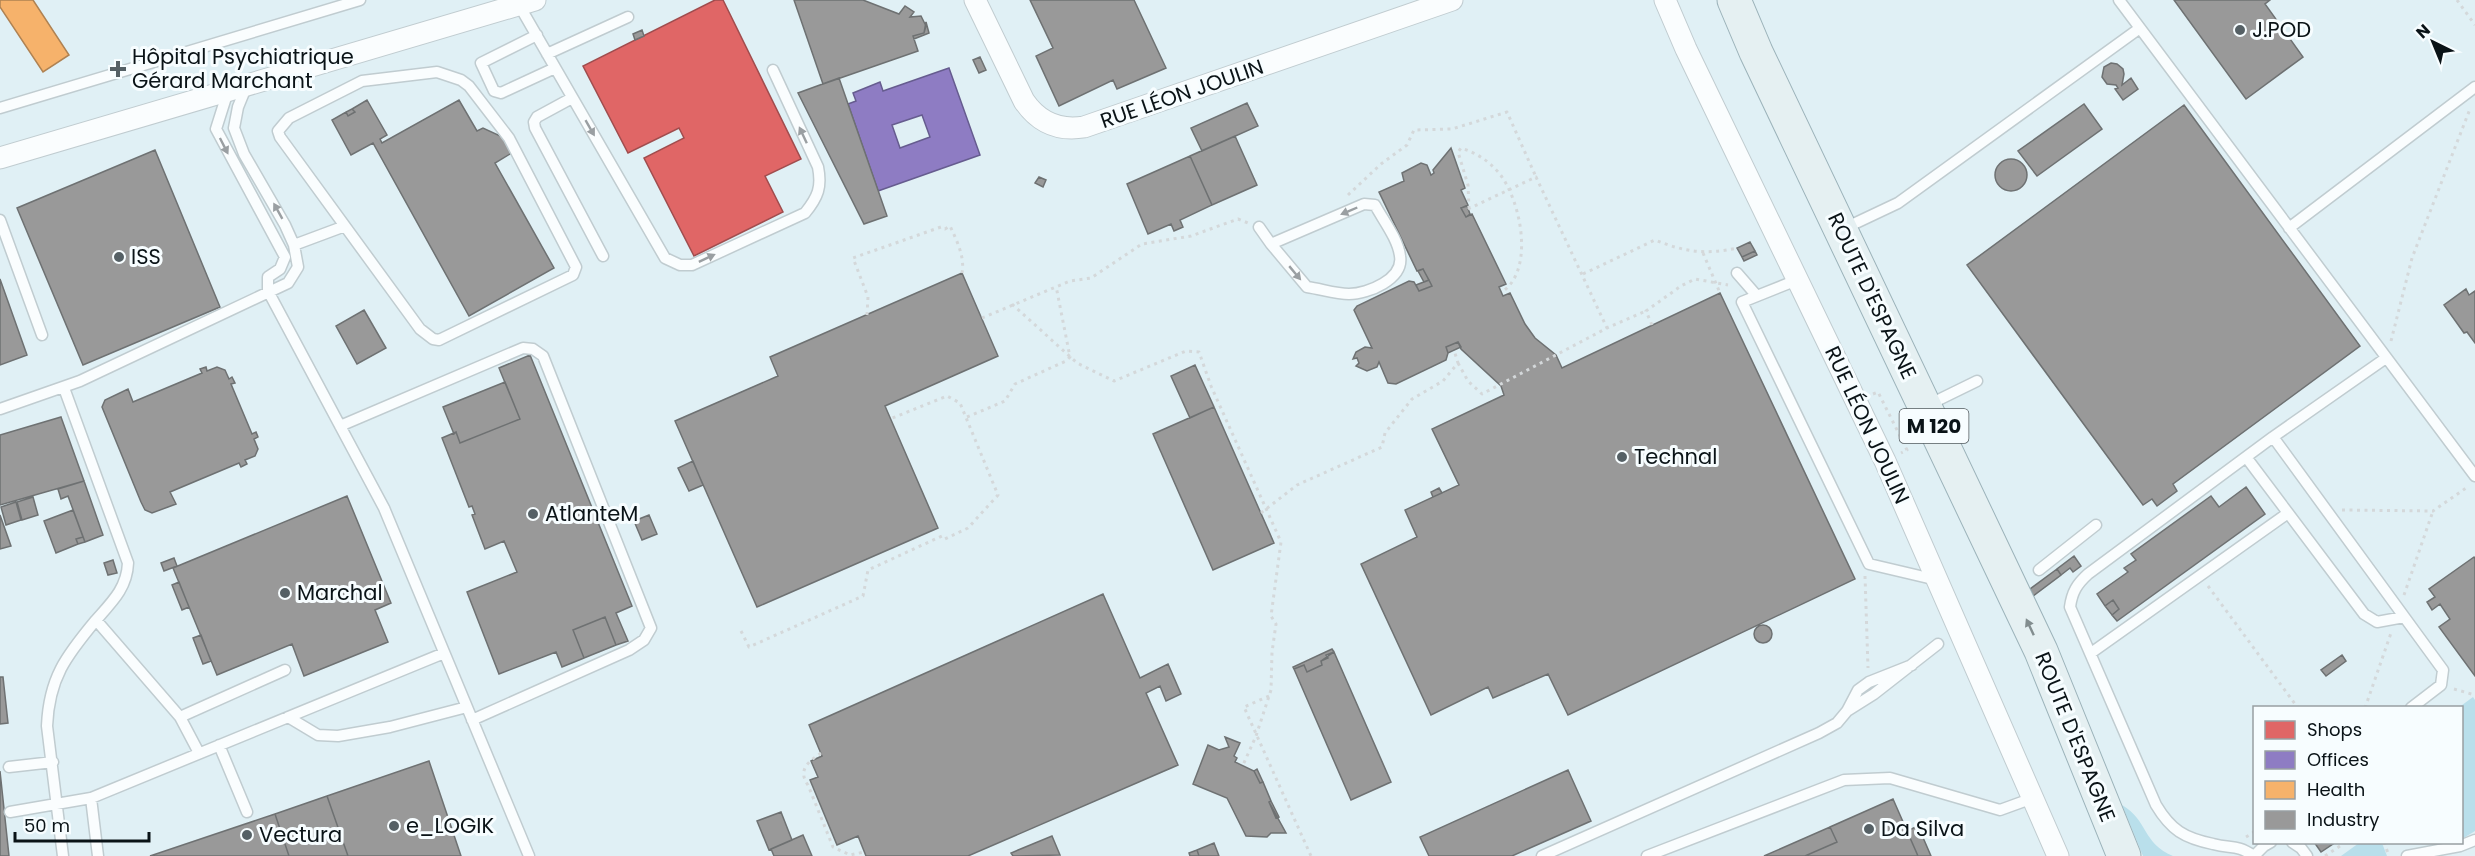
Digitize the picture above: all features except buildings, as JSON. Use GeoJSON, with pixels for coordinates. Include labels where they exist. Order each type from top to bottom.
{"type":"FeatureCollection","features":[{"type":"Feature","properties":{"kind":"main road","name":"ROUTE D'ESPAGNE"},"geometry":{"type":"LineString","coordinates":[[1712,0],[2028,676],[2101,856]]}},
{"type":"Feature","properties":{"kind":"main road","name":"ROUTE D'ESPAGNE"},"geometry":{"type":"LineString","coordinates":[[1734,0],[1756,52],[2041,651],[2124,856]]}},
{"type":"Feature","properties":{"kind":"street","name":"RUE LÉON JOULIN"},"geometry":{"type":"LineString","coordinates":[[975,0],[1015,85],[1034,115],[1057,128],[1068,130],[1095,123],[1452,0]]}},
{"type":"Feature","properties":{"kind":"street","name":"RUE LÉON JOULIN"},"geometry":{"type":"LineString","coordinates":[[1665,0],[1686,50],[1839,364],[1938,580],[2058,856]]}},
{"type":"Feature","properties":{"kind":"street"},"geometry":{"type":"LineString","coordinates":[[0,158],[527,2]]}},
{"type":"Feature","properties":{"kind":"lane"},"geometry":{"type":"LineString","coordinates":[[0,108],[360,0]]}},
{"type":"Feature","properties":{"kind":"lane"},"geometry":{"type":"LineString","coordinates":[[2119,0],[2475,476]]}},
{"type":"Feature","properties":{"kind":"lane"},"geometry":{"type":"LineString","coordinates":[[527,2],[537,35],[665,258],[680,265],[692,265],[805,213],[817,199],[821,183],[818,167],[772,70]]}},
{"type":"Feature","properties":{"kind":"lane"},"geometry":{"type":"LineString","coordinates":[[548,54],[628,17]]}},
{"type":"Feature","properties":{"kind":"lane"},"geometry":{"type":"LineString","coordinates":[[1841,230],[1898,203],[2140,28]]}},
{"type":"Feature","properties":{"kind":"lane"},"geometry":{"type":"LineString","coordinates":[[537,35],[481,63],[494,91],[501,93],[555,68]]}},
{"type":"Feature","properties":{"kind":"lane"},"geometry":{"type":"LineString","coordinates":[[437,72],[460,80],[469,86],[509,138],[573,260],[576,271],[573,275],[439,340],[433,339],[420,329],[345,226],[279,137],[278,131],[281,125],[289,118],[362,81],[437,72]]}},
{"type":"Feature","properties":{"kind":"lane"},"geometry":{"type":"LineString","coordinates":[[2289,228],[2475,87]]}},
{"type":"Feature","properties":{"kind":"lane"},"geometry":{"type":"LineString","coordinates":[[0,409],[64,388],[288,283],[298,267],[294,245],[244,154],[234,129],[238,107],[237,88]]}},
{"type":"Feature","properties":{"kind":"lane"},"geometry":{"type":"LineString","coordinates":[[237,88],[216,129],[285,257],[280,269],[268,277],[268,291],[384,508],[529,856]]}},
{"type":"Feature","properties":{"kind":"lane"},"geometry":{"type":"LineString","coordinates":[[573,98],[537,117],[534,122],[535,128],[603,256]]}},
{"type":"Feature","properties":{"kind":"lane"},"geometry":{"type":"LineString","coordinates":[[1259,227],[1271,244],[1307,287],[1350,294],[1374,287],[1393,277],[1401,264],[1400,253],[1375,205],[1364,204],[1271,244]]}},
{"type":"Feature","properties":{"kind":"lane"},"geometry":{"type":"LineString","coordinates":[[0,220],[42,335]]}},
{"type":"Feature","properties":{"kind":"lane"},"geometry":{"type":"LineString","coordinates":[[294,245],[345,226]]}},
{"type":"Feature","properties":{"kind":"lane"},"geometry":{"type":"LineString","coordinates":[[1737,273],[1757,296]]}},
{"type":"Feature","properties":{"kind":"lane"},"geometry":{"type":"LineString","coordinates":[[1797,280],[1742,302],[1869,564],[1938,580]]}},
{"type":"Feature","properties":{"kind":"lane"},"geometry":{"type":"LineString","coordinates":[[340,426],[523,348],[533,349],[543,356],[651,627],[644,640],[629,650],[472,720]]}},
{"type":"Feature","properties":{"kind":"lane"},"geometry":{"type":"LineString","coordinates":[[2266,844],[2254,856],[2240,847],[2214,845],[2182,833],[2168,824],[2156,805],[2070,607],[2076,585],[2088,574],[2246,456],[2386,358]]}},
{"type":"Feature","properties":{"kind":"lane"},"geometry":{"type":"LineString","coordinates":[[1925,406],[1977,381]]}},
{"type":"Feature","properties":{"kind":"lane"},"geometry":{"type":"LineString","coordinates":[[63,856],[47,726],[48,705],[60,667],[122,589],[127,576],[128,563],[64,388]]}},
{"type":"Feature","properties":{"kind":"lane"},"geometry":{"type":"LineString","coordinates":[[2273,437],[2443,670],[2441,685],[2414,706]]}},
{"type":"Feature","properties":{"kind":"lane"},"geometry":{"type":"LineString","coordinates":[[2246,456],[2364,614],[2377,621],[2404,617]]}},
{"type":"Feature","properties":{"kind":"lane"},"geometry":{"type":"LineString","coordinates":[[2091,653],[2288,513]]}},
{"type":"Feature","properties":{"kind":"lane"},"geometry":{"type":"LineString","coordinates":[[2039,570],[2096,525]]}},
{"type":"Feature","properties":{"kind":"lane"},"geometry":{"type":"LineString","coordinates":[[96,620],[180,717],[199,753]]}},
{"type":"Feature","properties":{"kind":"lane"},"geometry":{"type":"LineString","coordinates":[[1847,711],[1874,694],[1938,644]]}},
{"type":"Feature","properties":{"kind":"lane"},"geometry":{"type":"LineString","coordinates":[[10,812],[91,798],[444,653]]}},
{"type":"Feature","properties":{"kind":"lane"},"geometry":{"type":"LineString","coordinates":[[1542,856],[1819,733],[1837,723],[1847,711],[1858,690],[1869,682],[1912,665]]}},
{"type":"Feature","properties":{"kind":"lane"},"geometry":{"type":"LineString","coordinates":[[180,717],[285,670]]}},
{"type":"Feature","properties":{"kind":"lane"},"geometry":{"type":"LineString","coordinates":[[288,717],[318,735],[338,736],[390,727],[467,707]]}},
{"type":"Feature","properties":{"kind":"lane"},"geometry":{"type":"LineString","coordinates":[[219,745],[247,812]]}},
{"type":"Feature","properties":{"kind":"lane"},"geometry":{"type":"LineString","coordinates":[[9,767],[53,762]]}},
{"type":"Feature","properties":{"kind":"lane"},"geometry":{"type":"LineString","coordinates":[[1647,856],[1844,780],[1890,778],[2000,810],[2033,798]]}},
{"type":"Feature","properties":{"kind":"lane"},"geometry":{"type":"LineString","coordinates":[[91,798],[98,856]]}},
{"type":"Feature","properties":{"kind":"lane"},"geometry":{"type":"LineString","coordinates":[[2407,856],[2422,847],[2460,846],[2475,840]]}},
{"type":"Feature","properties":{"kind":"lane"},"geometry":{"type":"LineString","coordinates":[[2293,844],[2307,856]]}},
{"type":"Feature","properties":{"kind":"path"},"geometry":{"type":"LineString","coordinates":[[2457,0],[2475,26]]}},
{"type":"Feature","properties":{"kind":"path"},"geometry":{"type":"LineString","coordinates":[[2390,344],[2412,258],[2472,101]]}},
{"type":"Feature","properties":{"kind":"path"},"geometry":{"type":"LineString","coordinates":[[1343,199],[1381,164],[1407,145],[1414,130],[1452,129],[1506,112],[1607,328]]}},
{"type":"Feature","properties":{"kind":"path"},"geometry":{"type":"LineString","coordinates":[[1502,292],[1510,286],[1518,274],[1522,255],[1516,207],[1510,190],[1487,160],[1461,148],[1458,152],[1468,185],[1470,197],[1468,210],[1510,190],[1536,177]]}},
{"type":"Feature","properties":{"kind":"path"},"geometry":{"type":"LineString","coordinates":[[982,318],[1056,286],[1091,278],[1142,244],[1191,236],[1238,219],[1259,227]]}},
{"type":"Feature","properties":{"kind":"path"},"geometry":{"type":"LineString","coordinates":[[867,315],[868,297],[853,258],[941,227],[945,229],[950,226],[958,243],[963,265],[962,273]]}},
{"type":"Feature","properties":{"kind":"path"},"geometry":{"type":"LineString","coordinates":[[1583,274],[1655,240],[1681,250],[1703,252],[1737,248]]}},
{"type":"Feature","properties":{"kind":"path"},"geometry":{"type":"LineString","coordinates":[[1703,252],[1720,293]]}},
{"type":"Feature","properties":{"kind":"path"},"geometry":{"type":"LineString","coordinates":[[1454,351],[1468,381],[1482,394],[1607,328],[1646,311],[1695,279],[1715,282]]}},
{"type":"Feature","properties":{"kind":"path"},"geometry":{"type":"LineString","coordinates":[[1056,286],[1070,357]]}},
{"type":"Feature","properties":{"kind":"path"},"geometry":{"type":"LineString","coordinates":[[1012,304],[1077,363],[1114,381],[1186,351],[1199,352],[1211,386],[1281,542],[1272,616],[1276,624],[1269,696],[1256,736],[1243,765]]}},
{"type":"Feature","properties":{"kind":"path"},"geometry":{"type":"LineString","coordinates":[[1646,311],[1652,325]]}},
{"type":"Feature","properties":{"kind":"path"},"geometry":{"type":"LineString","coordinates":[[967,417],[1005,401],[1015,384],[1066,361],[1070,357]]}},
{"type":"Feature","properties":{"kind":"path"},"geometry":{"type":"LineString","coordinates":[[1261,513],[1297,485],[1382,447],[1385,433],[1412,399],[1443,381],[1458,363]]}},
{"type":"Feature","properties":{"kind":"path"},"geometry":{"type":"LineString","coordinates":[[741,631],[749,647],[863,596],[868,570],[942,536],[945,539],[968,528],[998,495],[960,403],[947,396],[890,419]]}},
{"type":"Feature","properties":{"kind":"path"},"geometry":{"type":"LineString","coordinates":[[2326,510],[2433,511],[2467,487]]}},
{"type":"Feature","properties":{"kind":"path"},"geometry":{"type":"LineString","coordinates":[[2199,577],[2297,706]]}},
{"type":"Feature","properties":{"kind":"path"},"geometry":{"type":"LineString","coordinates":[[1864,614],[1869,682]]}},
{"type":"Feature","properties":{"kind":"path"},"geometry":{"type":"LineString","coordinates":[[1269,696],[1244,707],[1311,856]]}},
{"type":"Feature","properties":{"kind":"path"},"geometry":{"type":"LineString","coordinates":[[821,753],[808,762],[803,771],[803,778],[833,847],[850,855],[864,852]]}},
{"type":"Feature","properties":{"kind":"path"},"geometry":{"type":"LineString","coordinates":[[2325,856],[2343,844]]}},
{"type":"Feature","properties":{"kind":"shaded area"},"geometry":{"type":"Polygon","coordinates":[[[2473,697],[2475,700],[2475,831],[2463,838],[2463,706],[2461,706],[2473,697]]]}},
{"type":"Feature","properties":{"kind":"shaded area"},"geometry":{"type":"Polygon","coordinates":[[[2122,805],[2137,817],[2156,845],[2173,856],[2143,856],[2122,805]]]}},
{"type":"Feature","properties":{"kind":"shaded area"},"geometry":{"type":"Polygon","coordinates":[[[2358,844],[2382,844],[2387,856],[2341,856],[2358,844]]]}},
{"type":"Feature","properties":{"kind":"place","name":"J.POD"},"geometry":{"type":"Point","coordinates":[2240,30]}},
{"type":"Feature","properties":{"kind":"place","name":"Hôpital Psychiatrique Gérard Marchant"},"geometry":{"type":"Point","coordinates":[118,69]}},
{"type":"Feature","properties":{"kind":"place","name":"ISS"},"geometry":{"type":"Point","coordinates":[119,257]}},
{"type":"Feature","properties":{"kind":"place","name":"Technal"},"geometry":{"type":"Point","coordinates":[1622,457]}},
{"type":"Feature","properties":{"kind":"place","name":"AtlanteM"},"geometry":{"type":"Point","coordinates":[533,514]}},
{"type":"Feature","properties":{"kind":"place","name":"Marchal"},"geometry":{"type":"Point","coordinates":[285,593]}},
{"type":"Feature","properties":{"kind":"place","name":"e_LOGIK"},"geometry":{"type":"Point","coordinates":[394,826]}},
{"type":"Feature","properties":{"kind":"place","name":"Da Silva"},"geometry":{"type":"Point","coordinates":[1869,829]}},
{"type":"Feature","properties":{"kind":"place","name":"Vectura"},"geometry":{"type":"Point","coordinates":[247,835]}}]}
